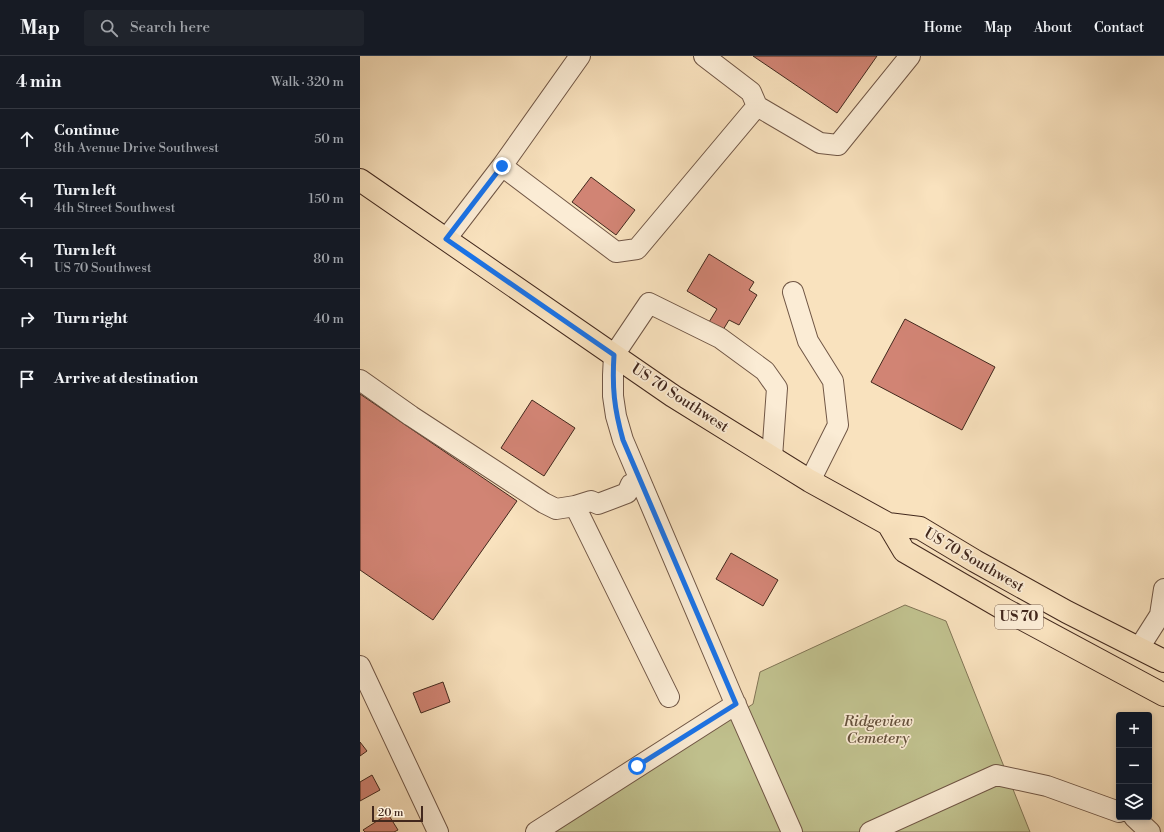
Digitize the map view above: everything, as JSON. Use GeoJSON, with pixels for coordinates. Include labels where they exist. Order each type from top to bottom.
{"type":"FeatureCollection","features":[{"type":"Feature","properties":{"kind":"main road","name":"US 70 Southwest"},"geometry":{"type":"LineString","coordinates":[[360,180],[673,396],[810,481],[888,524],[920,528],[975,561],[1067,612],[1164,661]]}},
{"type":"Feature","properties":{"kind":"main road","name":"US 70 Southwest"},"geometry":{"type":"LineString","coordinates":[[888,524],[904,551],[1004,609],[1155,690]]}},
{"type":"Feature","properties":{"kind":"main road"},"geometry":{"type":"LineString","coordinates":[[1155,690],[1164,708]]}},
{"type":"Feature","properties":{"kind":"street"},"geometry":{"type":"LineString","coordinates":[[446,239],[502,166],[580,56]]}},
{"type":"Feature","properties":{"kind":"street"},"geometry":{"type":"LineString","coordinates":[[704,56],[751,92],[757,106],[820,143],[838,145],[910,56]]}},
{"type":"Feature","properties":{"kind":"street"},"geometry":{"type":"LineString","coordinates":[[502,166],[616,252],[637,249],[757,106]]}},
{"type":"Feature","properties":{"kind":"street"},"geometry":{"type":"LineString","coordinates":[[793,292],[808,341],[833,381],[838,425],[810,481]]}},
{"type":"Feature","properties":{"kind":"street"},"geometry":{"type":"LineString","coordinates":[[772,457],[777,388],[765,371],[720,338],[649,303],[614,355],[613,396],[616,416],[636,482],[792,832]]}},
{"type":"Feature","properties":{"kind":"street"},"geometry":{"type":"LineString","coordinates":[[360,380],[411,416],[544,503],[556,509],[583,504],[594,492],[623,480],[636,482]]}},
{"type":"Feature","properties":{"kind":"street"},"geometry":{"type":"LineString","coordinates":[[583,504],[669,697]]}},
{"type":"Feature","properties":{"kind":"street"},"geometry":{"type":"LineString","coordinates":[[1139,648],[1160,615],[1164,590]]}},
{"type":"Feature","properties":{"kind":"street"},"geometry":{"type":"LineString","coordinates":[[360,666],[438,832]]}},
{"type":"Feature","properties":{"kind":"street"},"geometry":{"type":"LineString","coordinates":[[538,832],[637,766],[736,704]]}},
{"type":"Feature","properties":{"kind":"street"},"geometry":{"type":"LineString","coordinates":[[870,832],[996,775],[1047,786],[1116,811]]}},
{"type":"Feature","properties":{"kind":"street"},"geometry":{"type":"LineString","coordinates":[[1137,820],[1150,832]]}},
{"type":"Feature","properties":{"kind":"green space","name":"Ridgeview Cemetery"},"geometry":{"type":"Polygon","coordinates":[[[905,605],[946,621],[1030,832],[555,832],[753,704],[760,672],[905,605]]]}},
{"type":"Feature","properties":{"kind":"building"},"geometry":{"type":"Polygon","coordinates":[[[753,56],[877,56],[837,113],[753,56]]]}},
{"type":"Feature","properties":{"kind":"building"},"geometry":{"type":"Polygon","coordinates":[[[591,177],[635,210],[616,235],[572,202],[591,177]]]}},
{"type":"Feature","properties":{"kind":"building"},"geometry":{"type":"Polygon","coordinates":[[[709,254],[754,282],[749,290],[757,295],[739,325],[729,320],[720,335],[706,327],[717,309],[687,291],[709,254]]]}},
{"type":"Feature","properties":{"kind":"building"},"geometry":{"type":"Polygon","coordinates":[[[905,319],[995,367],[962,430],[871,382],[905,319]]]}},
{"type":"Feature","properties":{"kind":"building"},"geometry":{"type":"Polygon","coordinates":[[[360,394],[517,501],[433,620],[360,570],[360,394]]]}},
{"type":"Feature","properties":{"kind":"building"},"geometry":{"type":"Polygon","coordinates":[[[532,400],[575,428],[544,476],[501,448],[532,400]]]}},
{"type":"Feature","properties":{"kind":"building"},"geometry":{"type":"Polygon","coordinates":[[[731,553],[778,580],[763,606],[716,579],[731,553]]]}},
{"type":"Feature","properties":{"kind":"building"},"geometry":{"type":"Polygon","coordinates":[[[443,682],[450,702],[421,713],[413,693],[443,682]]]}},
{"type":"Feature","properties":{"kind":"building"},"geometry":{"type":"Polygon","coordinates":[[[360,742],[367,751],[360,756],[360,742]]]}},
{"type":"Feature","properties":{"kind":"building"},"geometry":{"type":"Polygon","coordinates":[[[372,775],[380,790],[360,801],[360,782],[372,775]]]}},
{"type":"Feature","properties":{"kind":"building"},"geometry":{"type":"Polygon","coordinates":[[[388,814],[398,830],[394,832],[365,832],[363,830],[388,814]]]}},
{"type":"Feature","properties":{"kind":"route"},"geometry":{"type":"LineString","coordinates":[[502,166],[446,239],[614,355],[613,396],[616,416],[623,440],[736,704],[637,766]]}}]}
